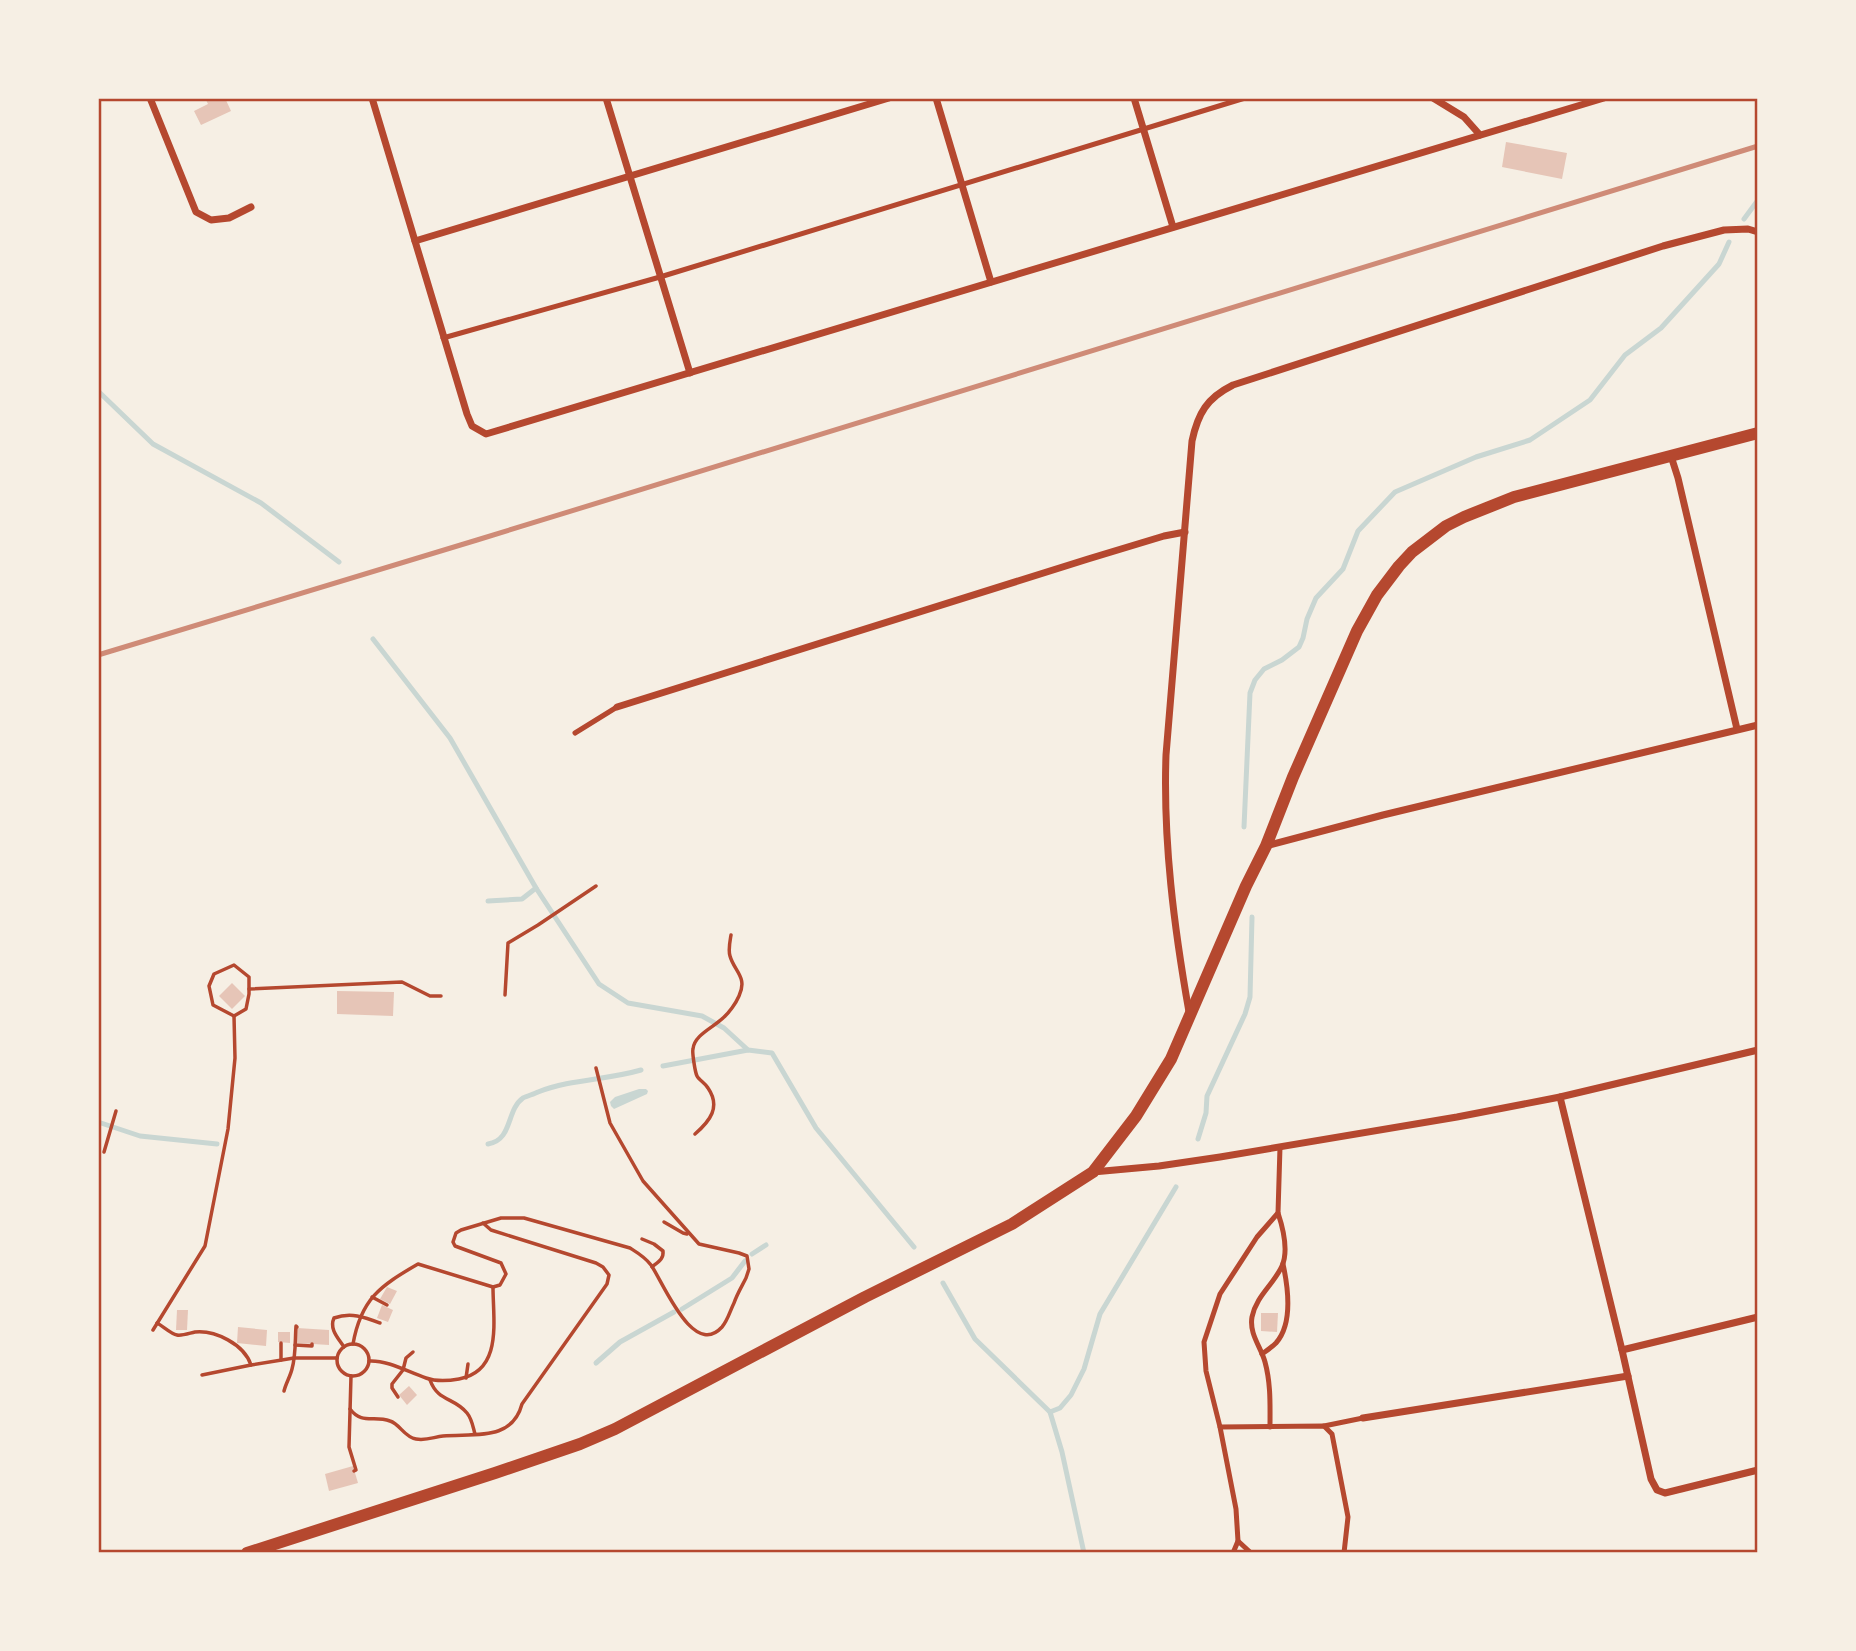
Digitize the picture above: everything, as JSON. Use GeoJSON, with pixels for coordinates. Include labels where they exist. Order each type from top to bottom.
{"type":"FeatureCollection","features":[{"type":"Feature","properties":{"kind":"street"},"geometry":{"type":"LineString","coordinates":[[150,98],[196,212],[211,220],[229,218],[251,208]]}},
{"type":"Feature","properties":{"kind":"street"},"geometry":{"type":"LineString","coordinates":[[372,98],[467,414],[472,426],[485,434],[1604,98]]}},
{"type":"Feature","properties":{"kind":"street"},"geometry":{"type":"LineString","coordinates":[[607,98],[690,373]]}},
{"type":"Feature","properties":{"kind":"street"},"geometry":{"type":"LineString","coordinates":[[415,241],[889,98]]}},
{"type":"Feature","properties":{"kind":"street"},"geometry":{"type":"LineString","coordinates":[[936,98],[991,282]]}},
{"type":"Feature","properties":{"kind":"street"},"geometry":{"type":"LineString","coordinates":[[1134,98],[1173,227]]}},
{"type":"Feature","properties":{"kind":"street"},"geometry":{"type":"LineString","coordinates":[[1433,98],[1464,117],[1480,135]]}},
{"type":"Feature","properties":{"kind":"street"},"geometry":{"type":"LineString","coordinates":[[1190,1016],[1177,947],[1165,799],[1166,755],[1192,441],[1195,426],[1204,408],[1221,391],[1233,385],[1663,246],[1724,230],[1748,229],[1758,232]]}},
{"type":"Feature","properties":{"kind":"street"},"geometry":{"type":"LineString","coordinates":[[247,1553],[506,1469],[615,1429],[865,1297],[1012,1224],[1093,1172],[1149,1098],[1171,1059],[1266,846],[1357,631],[1377,595],[1399,566],[1412,552],[1446,526],[1514,498],[1758,433]]}},
{"type":"Feature","properties":{"kind":"street"},"geometry":{"type":"LineString","coordinates":[[1671,456],[1737,729]]}},
{"type":"Feature","properties":{"kind":"street"},"geometry":{"type":"LineString","coordinates":[[617,707],[1075,563],[1185,532]]}},
{"type":"Feature","properties":{"kind":"street"},"geometry":{"type":"LineString","coordinates":[[1266,846],[1758,724]]}},
{"type":"Feature","properties":{"kind":"street"},"geometry":{"type":"LineString","coordinates":[[1093,1172],[1160,1166],[1457,1117],[1560,1097],[1758,1051]]}},
{"type":"Feature","properties":{"kind":"street"},"geometry":{"type":"LineString","coordinates":[[1560,1097],[1651,1479],[1657,1490],[1665,1493],[1758,1470]]}},
{"type":"Feature","properties":{"kind":"street"},"geometry":{"type":"LineString","coordinates":[[1622,1350],[1758,1317]]}},
{"type":"Feature","properties":{"kind":"street"},"geometry":{"type":"LineString","coordinates":[[1363,1418],[1628,1376]]}},
{"type":"Feature","properties":{"kind":"lane"},"geometry":{"type":"LineString","coordinates":[[443,338],[660,277],[1245,98]]}},
{"type":"Feature","properties":{"kind":"lane"},"geometry":{"type":"LineString","coordinates":[[575,733],[617,707]]}},
{"type":"Feature","properties":{"kind":"lane"},"geometry":{"type":"LineString","coordinates":[[1262,1354],[1276,1343],[1283,1332],[1287,1310],[1288,1287],[1283,1264],[1285,1234],[1278,1213],[1280,1147]]}},
{"type":"Feature","properties":{"kind":"lane"},"geometry":{"type":"LineString","coordinates":[[1233,1553],[1238,1541],[1236,1509],[1206,1371],[1204,1342],[1220,1294],[1257,1237],[1278,1213]]}},
{"type":"Feature","properties":{"kind":"lane"},"geometry":{"type":"LineString","coordinates":[[1270,1427],[1270,1388],[1265,1360],[1254,1339],[1252,1318],[1259,1299],[1283,1264]]}},
{"type":"Feature","properties":{"kind":"lane"},"geometry":{"type":"LineString","coordinates":[[1220,1427],[1324,1426],[1363,1418]]}},
{"type":"Feature","properties":{"kind":"lane"},"geometry":{"type":"LineString","coordinates":[[1324,1426],[1332,1434],[1348,1517],[1344,1553]]}},
{"type":"Feature","properties":{"kind":"lane"},"geometry":{"type":"LineString","coordinates":[[1238,1541],[1251,1553]]}},
{"type":"Feature","properties":{"kind":"path"},"geometry":{"type":"LineString","coordinates":[[505,995],[508,943],[596,886]]}},
{"type":"Feature","properties":{"kind":"path"},"geometry":{"type":"LineString","coordinates":[[695,1134],[709,1122],[714,1108],[708,1087],[697,1076],[692,1049],[705,1032],[725,1017],[739,997],[742,983],[739,971],[730,958],[731,935]]}},
{"type":"Feature","properties":{"kind":"path"},"geometry":{"type":"LineString","coordinates":[[234,965],[248,977],[249,989],[246,1009],[234,1016],[213,1004],[209,986],[214,974],[234,965]]}},
{"type":"Feature","properties":{"kind":"path"},"geometry":{"type":"LineString","coordinates":[[249,989],[401,982],[430,996],[441,996]]}},
{"type":"Feature","properties":{"kind":"path"},"geometry":{"type":"LineString","coordinates":[[153,1330],[205,1246],[228,1129],[235,1058],[234,1016]]}},
{"type":"Feature","properties":{"kind":"path"},"geometry":{"type":"LineString","coordinates":[[353,1344],[356,1328],[374,1293],[418,1265],[493,1287],[500,1285],[506,1274],[501,1263],[455,1246],[453,1242],[456,1233],[501,1218],[524,1218],[630,1248],[644,1257],[681,1316],[700,1335],[712,1335],[721,1328],[746,1278],[749,1269],[747,1256],[699,1244],[643,1181],[610,1123],[596,1068]]}},
{"type":"Feature","properties":{"kind":"path"},"geometry":{"type":"LineString","coordinates":[[104,1152],[116,1111]]}},
{"type":"Feature","properties":{"kind":"path"},"geometry":{"type":"LineString","coordinates":[[664,1222],[690,1234]]}},
{"type":"Feature","properties":{"kind":"path"},"geometry":{"type":"LineString","coordinates":[[350,1409],[356,1417],[386,1419],[394,1422],[408,1436],[426,1440],[440,1436],[487,1435],[512,1425],[519,1416],[522,1404],[607,1284],[609,1275],[596,1263],[491,1230],[483,1223]]}},
{"type":"Feature","properties":{"kind":"path"},"geometry":{"type":"LineString","coordinates":[[642,1239],[663,1251],[664,1256],[652,1267]]}},
{"type":"Feature","properties":{"kind":"path"},"geometry":{"type":"LineString","coordinates":[[369,1361],[378,1360],[430,1380],[466,1378],[482,1368],[493,1344],[493,1287]]}},
{"type":"Feature","properties":{"kind":"path"},"geometry":{"type":"LineString","coordinates":[[372,1297],[387,1304]]}},
{"type":"Feature","properties":{"kind":"path"},"geometry":{"type":"LineString","coordinates":[[344,1347],[333,1329],[334,1318],[346,1315],[362,1316],[380,1323]]}},
{"type":"Feature","properties":{"kind":"path"},"geometry":{"type":"LineString","coordinates":[[157,1323],[178,1335],[197,1332],[215,1334],[236,1345],[251,1365]]}},
{"type":"Feature","properties":{"kind":"path"},"geometry":{"type":"LineString","coordinates":[[284,1391],[292,1372],[297,1327]]}},
{"type":"Feature","properties":{"kind":"path"},"geometry":{"type":"LineString","coordinates":[[281,1343],[281,1360]]}},
{"type":"Feature","properties":{"kind":"path"},"geometry":{"type":"LineString","coordinates":[[295,1345],[312,1344]]}},
{"type":"Feature","properties":{"kind":"path"},"geometry":{"type":"LineString","coordinates":[[353,1344],[363,1347],[369,1361],[365,1370],[356,1376],[342,1371],[337,1358],[344,1347],[353,1344]]}},
{"type":"Feature","properties":{"kind":"path"},"geometry":{"type":"LineString","coordinates":[[398,1397],[392,1384],[403,1370],[406,1358],[413,1352]]}},
{"type":"Feature","properties":{"kind":"path"},"geometry":{"type":"LineString","coordinates":[[201,1375],[294,1358],[337,1358]]}},
{"type":"Feature","properties":{"kind":"path"},"geometry":{"type":"LineString","coordinates":[[466,1378],[468,1364]]}},
{"type":"Feature","properties":{"kind":"path"},"geometry":{"type":"LineString","coordinates":[[351,1376],[349,1447],[356,1470],[354,1471]]}},
{"type":"Feature","properties":{"kind":"path"},"geometry":{"type":"LineString","coordinates":[[430,1380],[433,1390],[459,1405],[468,1415],[475,1435]]}},
{"type":"Feature","properties":{"kind":"shaded area"},"geometry":{"type":"Polygon","coordinates":[[[646,1089],[647,1094],[614,1109],[611,1106],[610,1102],[615,1097],[646,1089]]]}},
{"type":"Feature","properties":{"kind":"building"},"geometry":{"type":"Polygon","coordinates":[[[205,98],[225,98],[231,111],[201,125],[194,111],[208,104],[205,98]]]}},
{"type":"Feature","properties":{"kind":"building"},"geometry":{"type":"Polygon","coordinates":[[[1506,142],[1567,153],[1562,179],[1502,167],[1506,142]]]}},
{"type":"Feature","properties":{"kind":"building"},"geometry":{"type":"Polygon","coordinates":[[[232,983],[245,996],[232,1009],[219,996],[232,983]]]}},
{"type":"Feature","properties":{"kind":"building"},"geometry":{"type":"Polygon","coordinates":[[[337,991],[394,992],[393,1016],[337,1014],[337,991]]]}},
{"type":"Feature","properties":{"kind":"building"},"geometry":{"type":"Polygon","coordinates":[[[387,1287],[397,1291],[390,1304],[380,1299],[387,1287]]]}},
{"type":"Feature","properties":{"kind":"building"},"geometry":{"type":"Polygon","coordinates":[[[382,1305],[393,1310],[388,1322],[377,1318],[382,1305]]]}},
{"type":"Feature","properties":{"kind":"building"},"geometry":{"type":"Polygon","coordinates":[[[177,1310],[188,1310],[187,1330],[176,1330],[177,1310]]]}},
{"type":"Feature","properties":{"kind":"building"},"geometry":{"type":"Polygon","coordinates":[[[1261,1313],[1278,1313],[1277,1332],[1261,1331],[1261,1313]]]}},
{"type":"Feature","properties":{"kind":"building"},"geometry":{"type":"Polygon","coordinates":[[[238,1327],[267,1330],[266,1346],[237,1343],[238,1327]]]}},
{"type":"Feature","properties":{"kind":"building"},"geometry":{"type":"Polygon","coordinates":[[[297,1328],[329,1330],[329,1345],[297,1343],[297,1328]]]}},
{"type":"Feature","properties":{"kind":"building"},"geometry":{"type":"Polygon","coordinates":[[[278,1332],[290,1332],[290,1343],[278,1342],[278,1332]]]}},
{"type":"Feature","properties":{"kind":"building"},"geometry":{"type":"Polygon","coordinates":[[[409,1386],[417,1395],[407,1405],[399,1395],[409,1386]]]}},
{"type":"Feature","properties":{"kind":"building"},"geometry":{"type":"Polygon","coordinates":[[[353,1466],[358,1483],[329,1491],[325,1474],[353,1466]]]}},
{"type":"Feature","properties":{"kind":"waterway"},"geometry":{"type":"LineString","coordinates":[[1744,219],[1758,200]]}},
{"type":"Feature","properties":{"kind":"waterway"},"geometry":{"type":"LineString","coordinates":[[1244,827],[1250,693],[1255,680],[1264,669],[1299,647],[1316,598],[1343,569],[1358,531],[1395,492],[1476,457],[1530,440],[1590,400],[1625,355],[1661,328],[1719,264],[1729,242]]}},
{"type":"Feature","properties":{"kind":"waterway"},"geometry":{"type":"LineString","coordinates":[[98,391],[153,444],[261,503],[339,562]]}},
{"type":"Feature","properties":{"kind":"waterway"},"geometry":{"type":"LineString","coordinates":[[373,639],[450,738],[536,888],[599,984],[628,1003],[702,1016],[724,1028],[748,1050],[772,1053],[816,1128],[914,1247]]}},
{"type":"Feature","properties":{"kind":"waterway"},"geometry":{"type":"LineString","coordinates":[[488,901],[522,899],[536,888]]}},
{"type":"Feature","properties":{"kind":"waterway"},"geometry":{"type":"LineString","coordinates":[[1198,1139],[1206,1113],[1207,1096],[1245,1014],[1250,997],[1252,917]]}},
{"type":"Feature","properties":{"kind":"waterway"},"geometry":{"type":"LineString","coordinates":[[663,1066],[748,1050]]}},
{"type":"Feature","properties":{"kind":"waterway"},"geometry":{"type":"LineString","coordinates":[[488,1144],[502,1137],[514,1110],[523,1098],[563,1084],[641,1070]]}},
{"type":"Feature","properties":{"kind":"waterway"},"geometry":{"type":"LineString","coordinates":[[98,1122],[140,1136],[217,1144]]}},
{"type":"Feature","properties":{"kind":"waterway"},"geometry":{"type":"LineString","coordinates":[[1050,1412],[1060,1408],[1071,1395],[1084,1369],[1100,1314],[1176,1187]]}},
{"type":"Feature","properties":{"kind":"waterway"},"geometry":{"type":"LineString","coordinates":[[752,1254],[766,1245]]}},
{"type":"Feature","properties":{"kind":"waterway"},"geometry":{"type":"LineString","coordinates":[[682,1309],[732,1278],[745,1261]]}},
{"type":"Feature","properties":{"kind":"waterway"},"geometry":{"type":"LineString","coordinates":[[943,1283],[975,1339],[1050,1412],[1062,1452],[1084,1553]]}},
{"type":"Feature","properties":{"kind":"waterway"},"geometry":{"type":"LineString","coordinates":[[596,1363],[620,1342],[674,1312]]}},
{"type":"Feature","properties":{"kind":"railway"},"geometry":{"type":"LineString","coordinates":[[98,655],[1758,146]]}}]}
